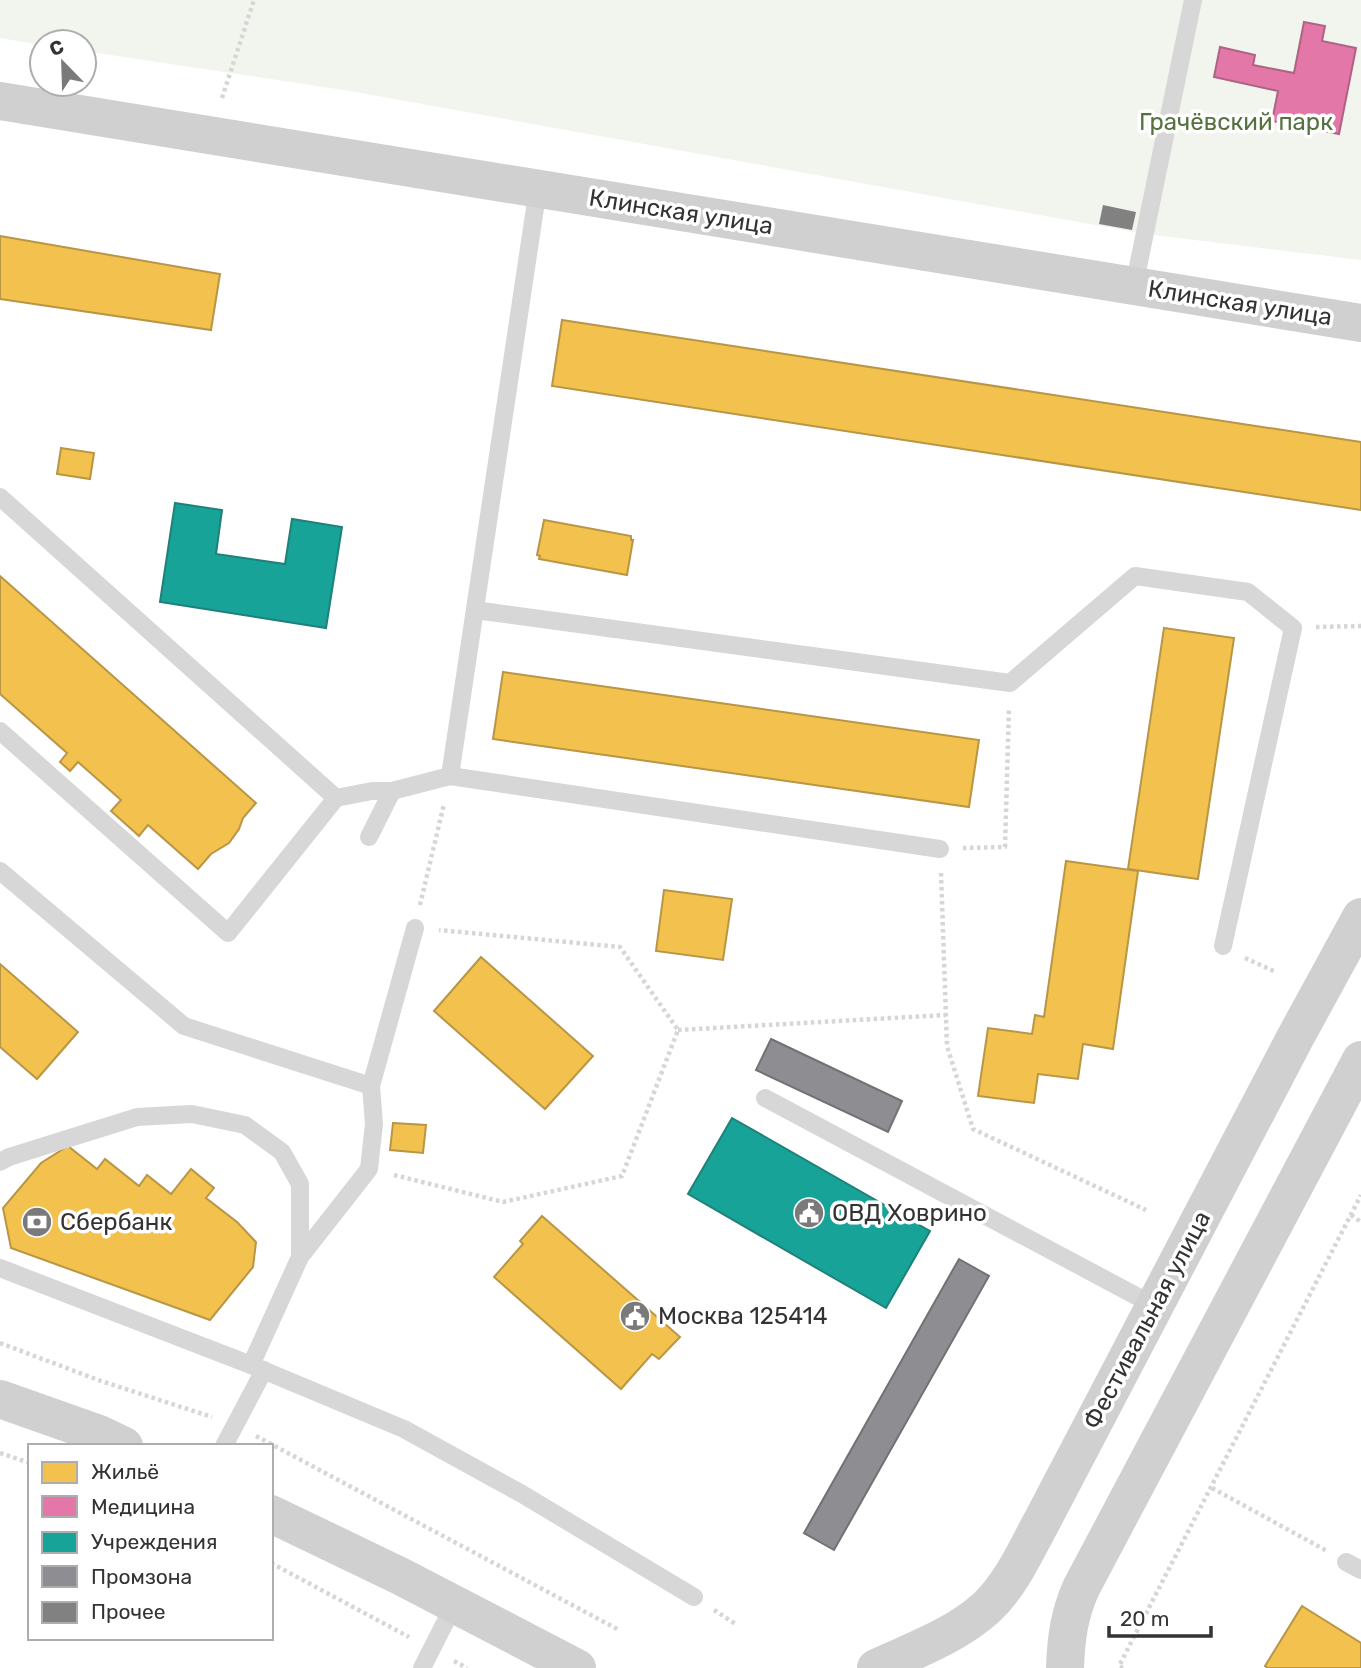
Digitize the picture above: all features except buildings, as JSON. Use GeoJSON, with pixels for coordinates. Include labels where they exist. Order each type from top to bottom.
{"type":"FeatureCollection","features":[{"type":"Feature","properties":{"kind":"main road","name":"Клинская улица"},"geometry":{"type":"LineString","coordinates":[[0,101],[1361,323]]}},
{"type":"Feature","properties":{"kind":"main road","name":"Фестивальная улица"},"geometry":{"type":"LineString","coordinates":[[876,1668],[952,1633],[986,1608],[1012,1575],[1361,917]]}},
{"type":"Feature","properties":{"kind":"main road"},"geometry":{"type":"LineString","coordinates":[[1065,1668],[1066,1638],[1071,1611],[1080,1588],[1361,1060]]}},
{"type":"Feature","properties":{"kind":"main road"},"geometry":{"type":"LineString","coordinates":[[0,1399],[120,1444]]}},
{"type":"Feature","properties":{"kind":"main road"},"geometry":{"type":"LineString","coordinates":[[273,1515],[578,1668]]}},
{"type":"Feature","properties":{"kind":"main road"},"geometry":{"type":"LineString","coordinates":[[895,1668],[921,1668]]}},
{"type":"Feature","properties":{"kind":"lane"},"geometry":{"type":"LineString","coordinates":[[1134,286],[1193,0]]}},
{"type":"Feature","properties":{"kind":"lane"},"geometry":{"type":"LineString","coordinates":[[450,776],[538,188]]}},
{"type":"Feature","properties":{"kind":"lane"},"geometry":{"type":"LineString","coordinates":[[0,497],[336,798]]}},
{"type":"Feature","properties":{"kind":"lane"},"geometry":{"type":"LineString","coordinates":[[475,610],[1010,683],[1135,576],[1248,593],[1293,628],[1223,946]]}},
{"type":"Feature","properties":{"kind":"lane"},"geometry":{"type":"LineString","coordinates":[[0,731],[228,933],[336,798],[372,791],[392,791],[450,776],[940,849]]}},
{"type":"Feature","properties":{"kind":"lane"},"geometry":{"type":"LineString","coordinates":[[369,836],[392,791]]}},
{"type":"Feature","properties":{"kind":"lane"},"geometry":{"type":"LineString","coordinates":[[0,871],[184,1026],[371,1086]]}},
{"type":"Feature","properties":{"kind":"lane"},"geometry":{"type":"LineString","coordinates":[[225,1444],[258,1368],[300,1257],[369,1169],[374,1124],[371,1086],[415,928]]}},
{"type":"Feature","properties":{"kind":"lane"},"geometry":{"type":"LineString","coordinates":[[765,1098],[1155,1306]]}},
{"type":"Feature","properties":{"kind":"lane"},"geometry":{"type":"LineString","coordinates":[[0,1162],[137,1117],[192,1114],[245,1125],[282,1152],[300,1184],[300,1257]]}},
{"type":"Feature","properties":{"kind":"lane"},"geometry":{"type":"LineString","coordinates":[[0,1268],[258,1368],[404,1429],[522,1494],[694,1597]]}},
{"type":"Feature","properties":{"kind":"lane"},"geometry":{"type":"LineString","coordinates":[[422,1668],[454,1605]]}},
{"type":"Feature","properties":{"kind":"path"},"geometry":{"type":"LineString","coordinates":[[222,98],[254,0]]}},
{"type":"Feature","properties":{"kind":"path"},"geometry":{"type":"LineString","coordinates":[[1293,628],[1361,626]]}},
{"type":"Feature","properties":{"kind":"path"},"geometry":{"type":"LineString","coordinates":[[1010,683],[1005,847],[940,849],[947,1045],[973,1129],[1146,1210]]}},
{"type":"Feature","properties":{"kind":"path"},"geometry":{"type":"LineString","coordinates":[[450,776],[415,928],[620,947],[678,1030]]}},
{"type":"Feature","properties":{"kind":"path"},"geometry":{"type":"LineString","coordinates":[[1223,946],[1276,972]]}},
{"type":"Feature","properties":{"kind":"path"},"geometry":{"type":"LineString","coordinates":[[678,1030],[946,1015]]}},
{"type":"Feature","properties":{"kind":"path"},"geometry":{"type":"LineString","coordinates":[[369,1169],[503,1202],[622,1176],[678,1030]]}},
{"type":"Feature","properties":{"kind":"path"},"geometry":{"type":"LineString","coordinates":[[1123,1668],[1119,1666],[1361,1195]]}},
{"type":"Feature","properties":{"kind":"path"},"geometry":{"type":"LineString","coordinates":[[1351,1215],[1361,1222]]}},
{"type":"Feature","properties":{"kind":"path"},"geometry":{"type":"LineString","coordinates":[[0,1343],[101,1381],[235,1425],[271,1444]]}},
{"type":"Feature","properties":{"kind":"path"},"geometry":{"type":"LineString","coordinates":[[273,1445],[619,1630]]}},
{"type":"Feature","properties":{"kind":"path"},"geometry":{"type":"LineString","coordinates":[[0,1453],[28,1461]]}},
{"type":"Feature","properties":{"kind":"path"},"geometry":{"type":"LineString","coordinates":[[1212,1488],[1353,1566]]}},
{"type":"Feature","properties":{"kind":"path"},"geometry":{"type":"LineString","coordinates":[[273,1564],[467,1668]]}},
{"type":"Feature","properties":{"kind":"green space","name":"Грачёвский парк"},"geometry":{"type":"Polygon","coordinates":[[[0,0],[1361,0],[1361,260],[1145,234],[344,90],[98,53],[98,28],[28,28],[28,43],[0,38],[0,0]]]}},
{"type":"Feature","properties":{"kind":"place","name":"ОВД Ховрино"},"geometry":{"type":"Point","coordinates":[809,1213]}},
{"type":"Feature","properties":{"kind":"place","name":"Сбербанк"},"geometry":{"type":"Point","coordinates":[37,1222]}},
{"type":"Feature","properties":{"kind":"place","name":"Москва 125414"},"geometry":{"type":"Point","coordinates":[635,1316]}}]}
